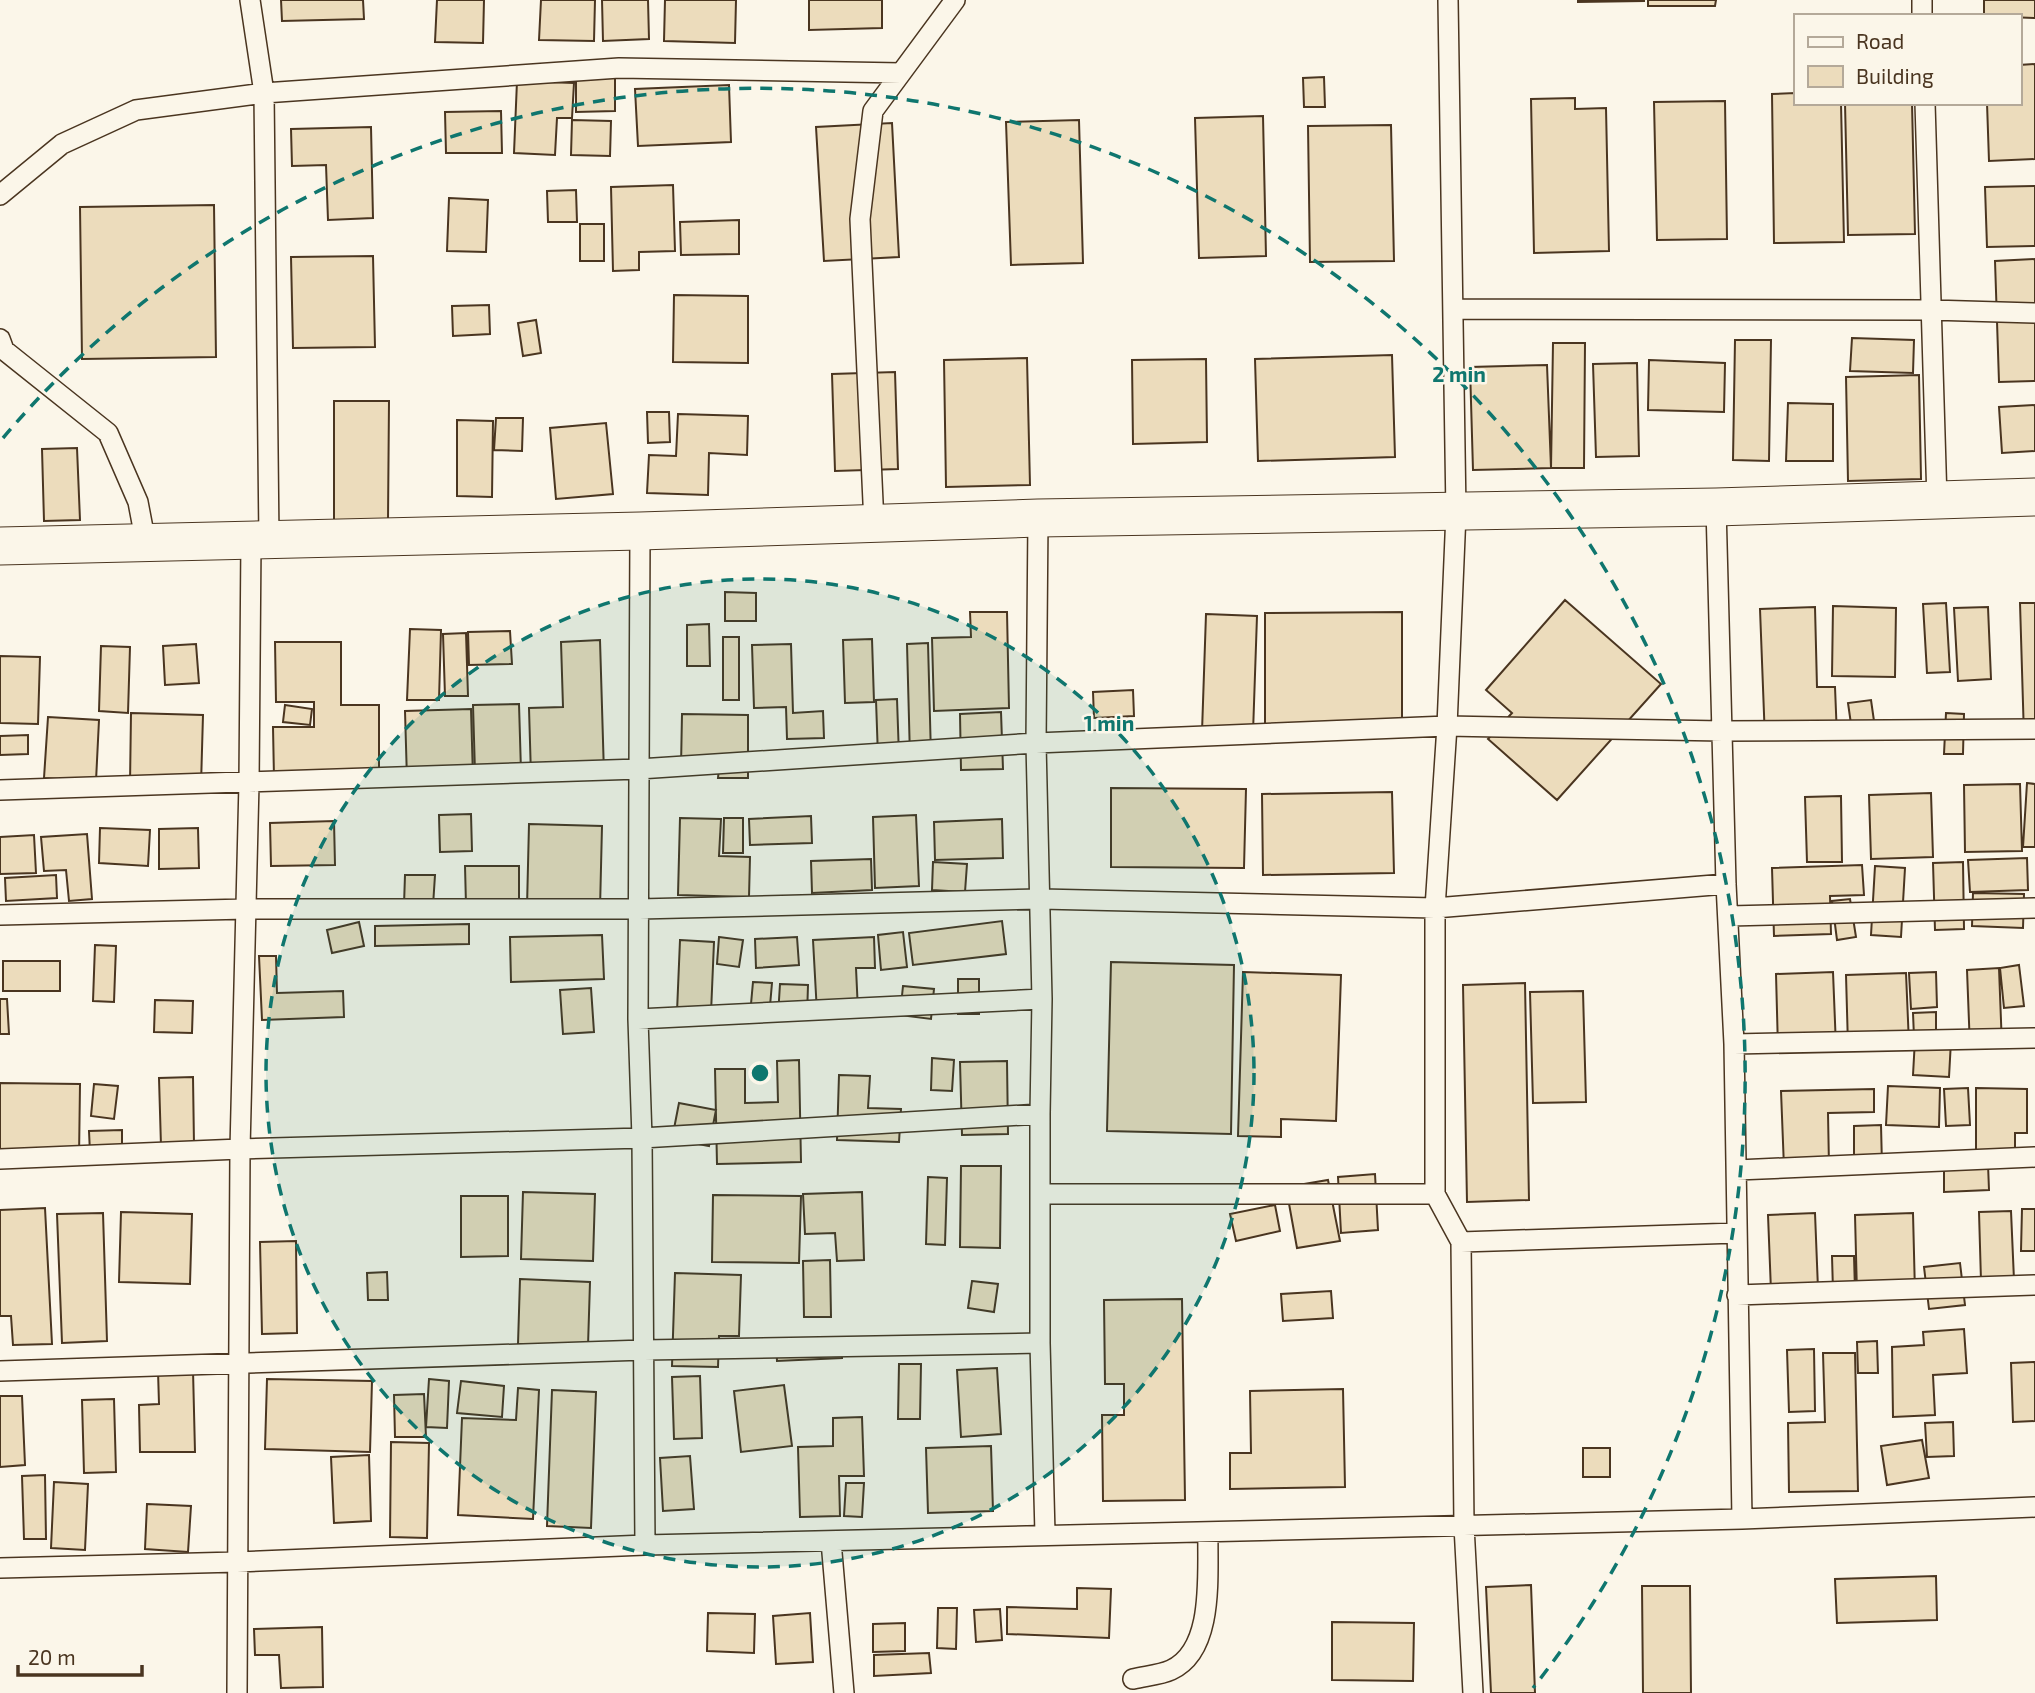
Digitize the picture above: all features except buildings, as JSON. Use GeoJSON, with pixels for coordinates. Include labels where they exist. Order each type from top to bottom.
{"type":"FeatureCollection","features":[{"type":"Feature","properties":{"kind":"street"},"geometry":{"type":"LineString","coordinates":[[0,546],[640,531],[1038,518],[1456,513],[2035,497]]}},
{"type":"Feature","properties":{"kind":"lane"},"geometry":{"type":"LineString","coordinates":[[237,1693],[240,1149],[249,783],[260,540],[264,93],[250,0]]}},
{"type":"Feature","properties":{"kind":"lane"},"geometry":{"type":"LineString","coordinates":[[874,524],[860,219],[873,111],[955,0]]}},
{"type":"Feature","properties":{"kind":"lane"},"geometry":{"type":"LineString","coordinates":[[1448,0],[1456,513],[1447,726],[1435,908],[1436,1194],[1461,1242],[1464,1526],[1473,1693]]}},
{"type":"Feature","properties":{"kind":"lane"},"geometry":{"type":"LineString","coordinates":[[0,195],[61,144],[136,110],[264,93],[620,68],[901,73]]}},
{"type":"Feature","properties":{"kind":"lane"},"geometry":{"type":"LineString","coordinates":[[1925,105],[1937,501]]}},
{"type":"Feature","properties":{"kind":"lane"},"geometry":{"type":"LineString","coordinates":[[1453,309],[1931,310],[2035,313]]}},
{"type":"Feature","properties":{"kind":"lane"},"geometry":{"type":"LineString","coordinates":[[0,339],[4,350],[108,433],[138,502],[146,544]]}},
{"type":"Feature","properties":{"kind":"lane"},"geometry":{"type":"LineString","coordinates":[[1716,507],[1726,884],[1734,1044],[1742,1519]]}},
{"type":"Feature","properties":{"kind":"lane"},"geometry":{"type":"LineString","coordinates":[[1038,518],[1036,743],[1042,999],[1040,1343],[1045,1534]]}},
{"type":"Feature","properties":{"kind":"lane"},"geometry":{"type":"LineString","coordinates":[[640,531],[638,1019],[642,1138],[645,1545]]}},
{"type":"Feature","properties":{"kind":"lane"},"geometry":{"type":"LineString","coordinates":[[0,790],[639,769],[1036,743],[1447,726],[1723,731],[2035,729]]}},
{"type":"Feature","properties":{"kind":"lane"},"geometry":{"type":"LineString","coordinates":[[0,915],[246,909],[639,909],[1041,899],[1435,908],[1726,884]]}},
{"type":"Feature","properties":{"kind":"lane"},"geometry":{"type":"LineString","coordinates":[[1729,916],[2035,908]]}},
{"type":"Feature","properties":{"kind":"lane"},"geometry":{"type":"LineString","coordinates":[[638,1019],[1042,999]]}},
{"type":"Feature","properties":{"kind":"lane"},"geometry":{"type":"LineString","coordinates":[[1734,1044],[2035,1038]]}},
{"type":"Feature","properties":{"kind":"lane"},"geometry":{"type":"LineString","coordinates":[[0,1158],[642,1138],[1040,1114]]}},
{"type":"Feature","properties":{"kind":"lane"},"geometry":{"type":"LineString","coordinates":[[1737,1170],[2035,1157]]}},
{"type":"Feature","properties":{"kind":"lane"},"geometry":{"type":"LineString","coordinates":[[1041,1194],[1436,1194]]}},
{"type":"Feature","properties":{"kind":"lane"},"geometry":{"type":"LineString","coordinates":[[1461,1242],[1736,1233]]}},
{"type":"Feature","properties":{"kind":"lane"},"geometry":{"type":"LineString","coordinates":[[1737,1295],[2035,1285]]}},
{"type":"Feature","properties":{"kind":"lane"},"geometry":{"type":"LineString","coordinates":[[0,1371],[644,1350],[1040,1343]]}},
{"type":"Feature","properties":{"kind":"lane"},"geometry":{"type":"LineString","coordinates":[[0,1568],[237,1562],[645,1545],[1742,1519],[2035,1507]]}},
{"type":"Feature","properties":{"kind":"lane"},"geometry":{"type":"LineString","coordinates":[[1133,1679],[1172,1670],[1195,1648],[1205,1622],[1208,1533]]}},
{"type":"Feature","properties":{"kind":"lane"},"geometry":{"type":"LineString","coordinates":[[831,1541],[844,1693]]}}]}
